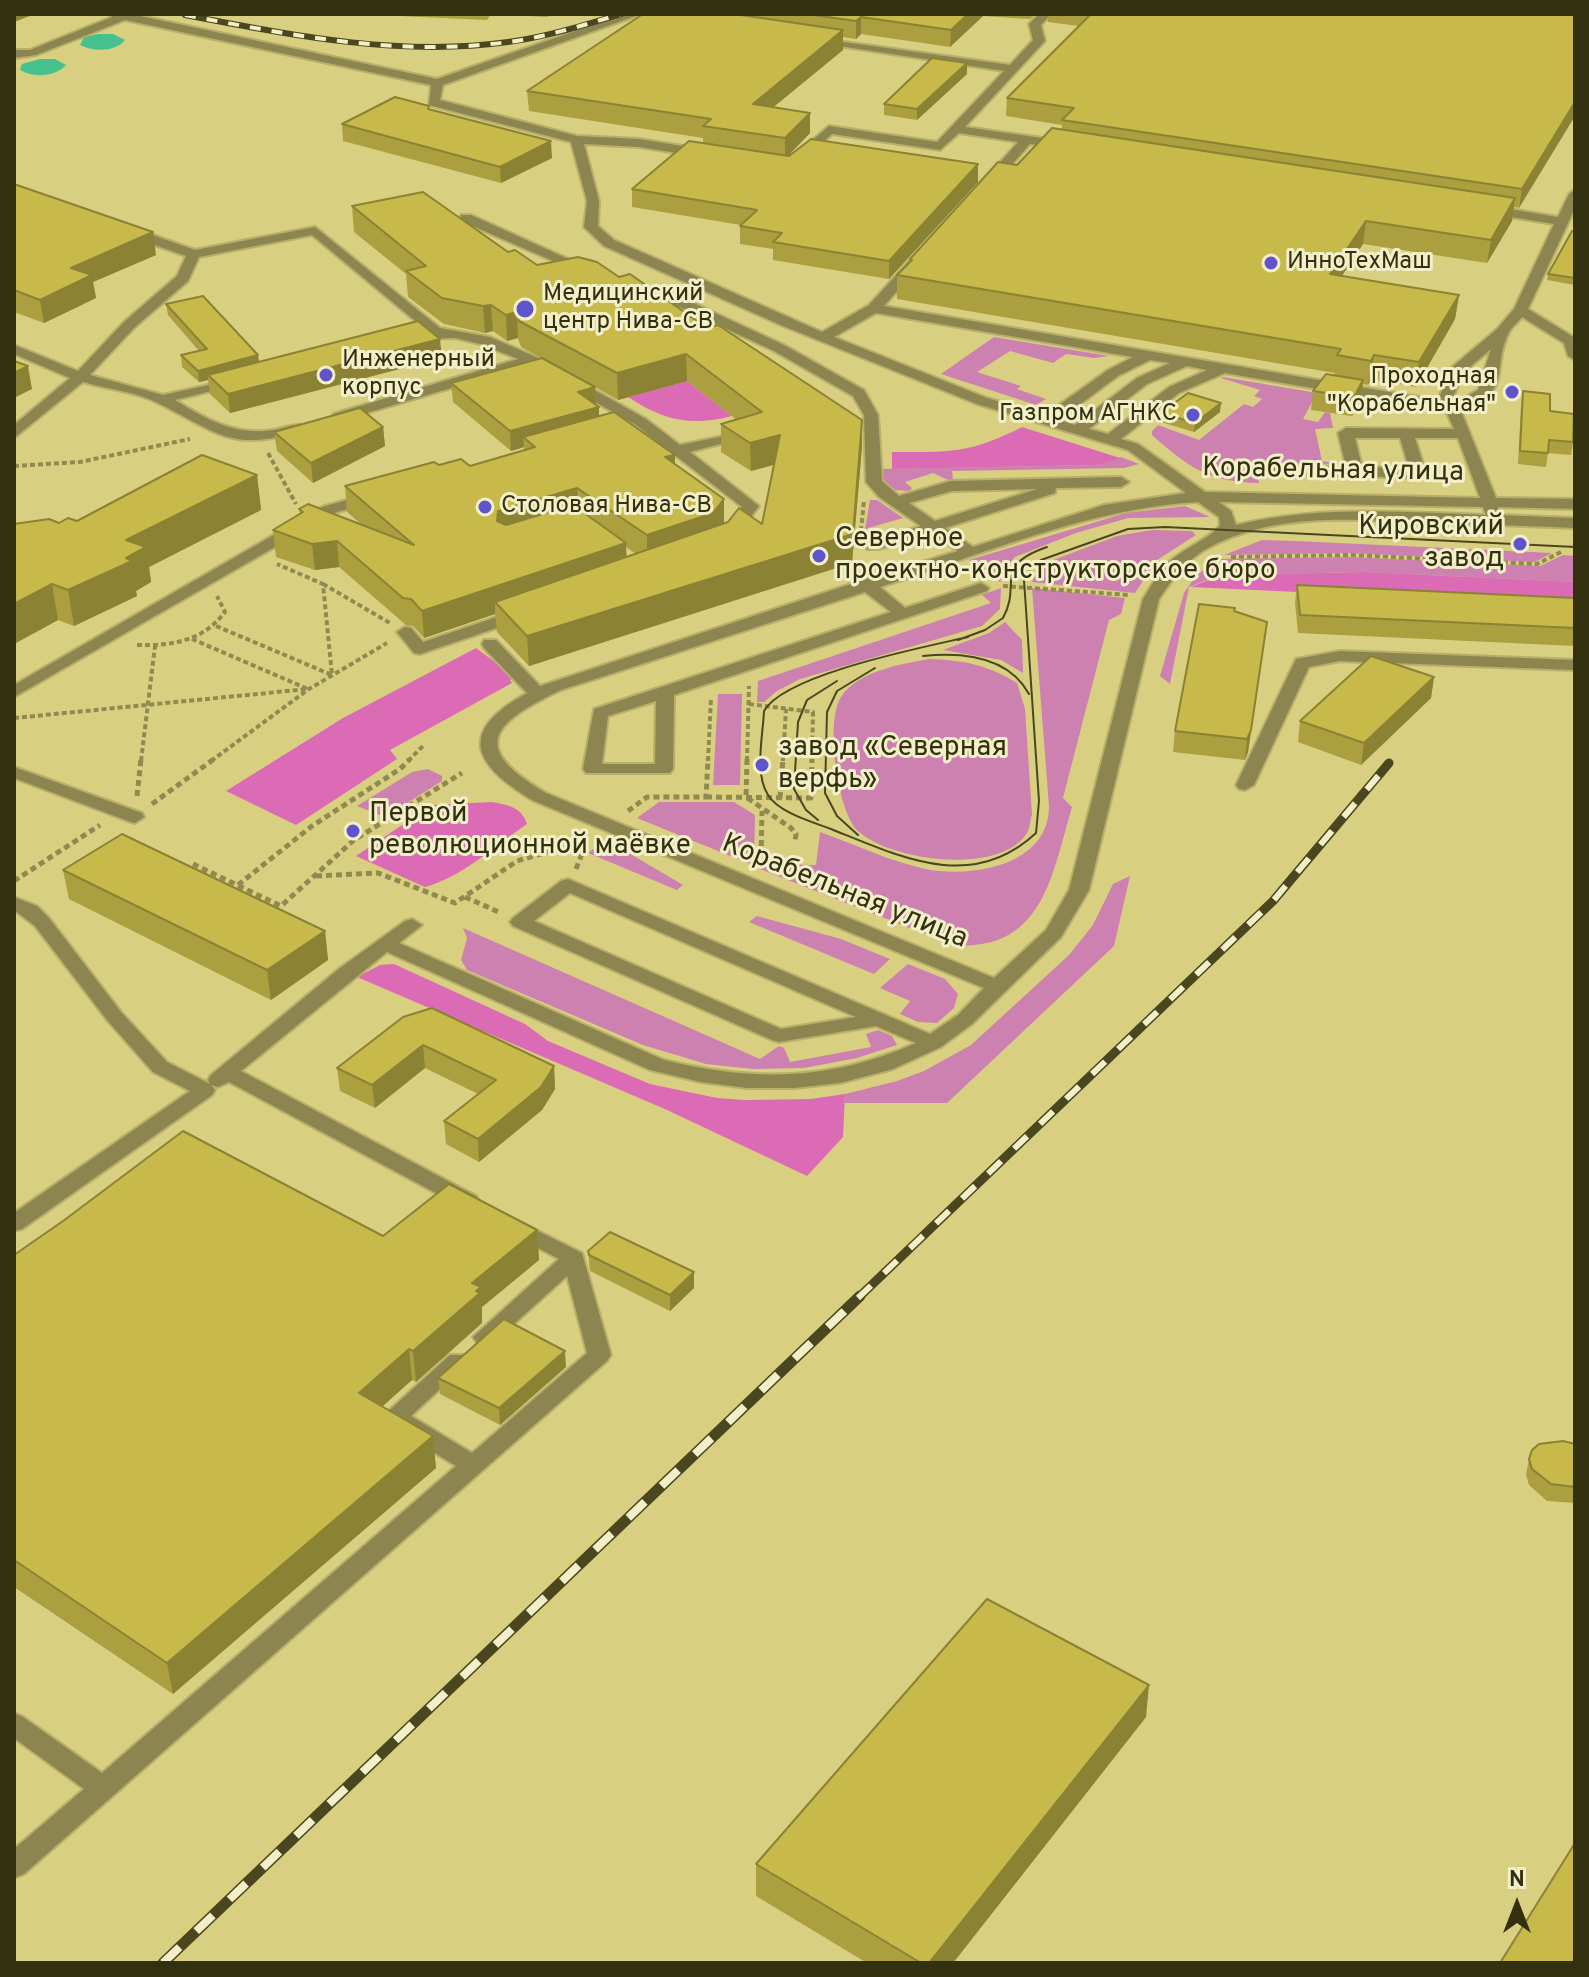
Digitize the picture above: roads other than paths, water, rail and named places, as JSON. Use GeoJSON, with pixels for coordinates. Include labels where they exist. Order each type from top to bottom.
{"type":"FeatureCollection","features":[{"type":"Feature","properties":{"kind":"street"},"geometry":{"type":"LineString","coordinates":[[14,54],[32,53],[120,15],[438,83],[635,14]]}},
{"type":"Feature","properties":{"kind":"street"},"geometry":{"type":"LineString","coordinates":[[789,166],[829,130],[940,146],[1039,41],[1035,24],[1045,14]]}},
{"type":"Feature","properties":{"kind":"street"},"geometry":{"type":"LineString","coordinates":[[801,37],[1015,69]]}},
{"type":"Feature","properties":{"kind":"street"},"geometry":{"type":"LineString","coordinates":[[438,83],[433,102],[577,140],[639,143],[714,155]]}},
{"type":"Feature","properties":{"kind":"street"},"geometry":{"type":"LineString","coordinates":[[956,129],[1074,147]]}},
{"type":"Feature","properties":{"kind":"street"},"geometry":{"type":"LineString","coordinates":[[577,140],[593,201],[591,227],[609,243],[823,337],[982,401],[1133,447],[1217,506],[1229,521],[1228,529],[1221,536]]}},
{"type":"Feature","properties":{"kind":"street"},"geometry":{"type":"LineString","coordinates":[[974,199],[1027,140]]}},
{"type":"Feature","properties":{"kind":"street"},"geometry":{"type":"LineString","coordinates":[[1495,520],[1465,434],[1447,395],[1456,371],[1502,332],[1520,310],[1575,194]]}},
{"type":"Feature","properties":{"kind":"street"},"geometry":{"type":"LineString","coordinates":[[1467,206],[1561,221]]}},
{"type":"Feature","properties":{"kind":"street"},"geometry":{"type":"LineString","coordinates":[[466,218],[614,282],[667,296],[779,348],[859,393],[871,415],[874,482],[897,502],[968,551]]}},
{"type":"Feature","properties":{"kind":"street"},"geometry":{"type":"LineString","coordinates":[[116,227],[194,254],[315,231],[434,329]]}},
{"type":"Feature","properties":{"kind":"street"},"geometry":{"type":"LineString","coordinates":[[14,433],[80,377],[129,325],[183,278],[194,254]]}},
{"type":"Feature","properties":{"kind":"street"},"geometry":{"type":"LineString","coordinates":[[823,337],[874,308],[921,258]]}},
{"type":"Feature","properties":{"kind":"street"},"geometry":{"type":"LineString","coordinates":[[874,308],[1455,408],[1478,399],[1482,394],[1502,332]]}},
{"type":"Feature","properties":{"kind":"street"},"geometry":{"type":"LineString","coordinates":[[1520,310],[1573,346]]}},
{"type":"Feature","properties":{"kind":"street"},"geometry":{"type":"LineString","coordinates":[[389,341],[434,329],[485,340],[531,360],[641,422],[751,506],[721,545]]}},
{"type":"Feature","properties":{"kind":"street"},"geometry":{"type":"LineString","coordinates":[[14,349],[80,377],[163,399],[239,437],[288,431],[531,360]]}},
{"type":"Feature","properties":{"kind":"street"},"geometry":{"type":"LineString","coordinates":[[1055,423],[1097,368],[1130,352]]}},
{"type":"Feature","properties":{"kind":"street"},"geometry":{"type":"LineString","coordinates":[[1055,423],[1113,373],[1148,355]]}},
{"type":"Feature","properties":{"kind":"street"},"geometry":{"type":"LineString","coordinates":[[1055,423],[1128,377],[1167,359]]}},
{"type":"Feature","properties":{"kind":"street"},"geometry":{"type":"LineString","coordinates":[[1055,423],[1185,362]]}},
{"type":"Feature","properties":{"kind":"street"},"geometry":{"type":"LineString","coordinates":[[1094,435],[1159,385],[1204,365]]}},
{"type":"Feature","properties":{"kind":"street"},"geometry":{"type":"LineString","coordinates":[[1110,440],[1174,390],[1223,368]]}},
{"type":"Feature","properties":{"kind":"street"},"geometry":{"type":"LineString","coordinates":[[163,399],[253,376]]}},
{"type":"Feature","properties":{"kind":"street"},"geometry":{"type":"LineString","coordinates":[[611,431],[641,422]]}},
{"type":"Feature","properties":{"kind":"street"},"geometry":{"type":"LineString","coordinates":[[1355,472],[1346,433],[1465,434]]}},
{"type":"Feature","properties":{"kind":"street"},"geometry":{"type":"LineString","coordinates":[[1261,470],[1418,473],[1406,433]]}},
{"type":"Feature","properties":{"kind":"street"},"geometry":{"type":"LineString","coordinates":[[678,450],[738,435]]}},
{"type":"Feature","properties":{"kind":"street"},"geometry":{"type":"LineString","coordinates":[[897,502],[951,486],[1121,482]]}},
{"type":"Feature","properties":{"kind":"street"},"geometry":{"type":"LineString","coordinates":[[873,546],[1071,483]]}},
{"type":"Feature","properties":{"kind":"street"},"geometry":{"type":"LineString","coordinates":[[14,692],[328,510],[388,493]]}},
{"type":"Feature","properties":{"kind":"street","name":"Корабельная улица"},"geometry":{"type":"LineString","coordinates":[[1575,504],[1201,497],[1153,500],[1110,508],[866,584],[538,694],[502,715],[489,734],[487,744],[494,765],[518,786],[569,810],[997,986],[1054,933],[1079,890],[1156,588],[1166,572],[1184,556],[1221,536],[1259,524],[1309,516],[1575,523]]}},
{"type":"Feature","properties":{"kind":"street"},"geometry":{"type":"LineString","coordinates":[[866,584],[903,614]]}},
{"type":"Feature","properties":{"kind":"street"},"geometry":{"type":"LineString","coordinates":[[665,692],[664,769],[592,769],[600,713],[987,586]]}},
{"type":"Feature","properties":{"kind":"street"},"geometry":{"type":"LineString","coordinates":[[405,632],[420,649],[540,607]]}},
{"type":"Feature","properties":{"kind":"street"},"geometry":{"type":"LineString","coordinates":[[490,644],[538,694]]}},
{"type":"Feature","properties":{"kind":"street"},"geometry":{"type":"LineString","coordinates":[[1245,785],[1302,663],[1340,656],[1575,665]]}},
{"type":"Feature","properties":{"kind":"street"},"geometry":{"type":"LineString","coordinates":[[14,772],[128,814]]}},
{"type":"Feature","properties":{"kind":"street"},"geometry":{"type":"LineString","coordinates":[[878,1019],[779,1036],[520,922],[568,885],[934,1043]]}},
{"type":"Feature","properties":{"kind":"street"},"geometry":{"type":"LineString","coordinates":[[14,903],[30,910],[42,922],[114,1016],[160,1067],[205,1090]]}},
{"type":"Feature","properties":{"kind":"street"},"geometry":{"type":"LineString","coordinates":[[14,1224],[228,1073],[347,972],[412,925]]}},
{"type":"Feature","properties":{"kind":"street"},"geometry":{"type":"LineString","coordinates":[[385,944],[629,1054],[692,1075],[750,1082],[838,1076],[884,1065],[934,1043],[955,1029],[997,986]]}},
{"type":"Feature","properties":{"kind":"street"},"geometry":{"type":"LineString","coordinates":[[14,1866],[599,1355],[574,1258],[228,1073]]}},
{"type":"Feature","properties":{"kind":"street"},"geometry":{"type":"LineString","coordinates":[[475,1466],[394,1417],[574,1258]]}},
{"type":"Feature","properties":{"kind":"street"},"geometry":{"type":"LineString","coordinates":[[14,1724],[103,1788]]}},
{"type":"Feature","properties":{"kind":"tram line"},"geometry":{"type":"LineString","coordinates":[[963,638],[826,674],[777,698],[764,711],[760,754],[761,776],[768,795],[780,807],[797,816],[884,850],[936,864],[987,862],[1012,851],[1036,833],[1039,801],[1024,580],[1032,566],[1041,560],[1128,529],[1165,527],[1575,547]]}},
{"type":"Feature","properties":{"kind":"tram line"},"geometry":{"type":"LineString","coordinates":[[963,638],[985,630],[1003,618],[1014,569],[1030,554],[1047,547]]}},
{"type":"Feature","properties":{"kind":"tram line"},"geometry":{"type":"LineString","coordinates":[[963,638],[968,637]]}},
{"type":"Feature","properties":{"kind":"tram line"},"geometry":{"type":"LineString","coordinates":[[958,640],[963,638]]}},
{"type":"Feature","properties":{"kind":"tram line"},"geometry":{"type":"LineString","coordinates":[[923,656],[969,656],[997,664],[1020,681],[1029,694]]}},
{"type":"Feature","properties":{"kind":"tram line"},"geometry":{"type":"LineString","coordinates":[[858,835],[837,816],[825,793],[827,712],[837,691],[875,668]]}},
{"type":"Feature","properties":{"kind":"tram line"},"geometry":{"type":"LineString","coordinates":[[818,820],[806,810],[794,789],[798,722],[807,700],[837,681]]}},
{"type":"Feature","properties":{"kind":"railway"},"geometry":{"type":"LineString","coordinates":[[185,15],[345,42],[426,47],[522,40],[621,14]]}},
{"type":"Feature","properties":{"kind":"railway"},"geometry":{"type":"LineString","coordinates":[[858,1298],[1273,901],[1389,763]]}},
{"type":"Feature","properties":{"kind":"railway"},"geometry":{"type":"LineString","coordinates":[[163,1963],[860,1296]]}},
{"type":"Feature","properties":{"kind":"place","name":"ИнноТехМаш"},"geometry":{"type":"Point","coordinates":[1271,263]}},
{"type":"Feature","properties":{"kind":"place","name":"Медицинский центр Нива-СВ"},"geometry":{"type":"Point","coordinates":[525,309]}},
{"type":"Feature","properties":{"kind":"place","name":"Инженерный корпус"},"geometry":{"type":"Point","coordinates":[326,375]}},
{"type":"Feature","properties":{"kind":"place","name":"Проходная \"Корабельная\""},"geometry":{"type":"Point","coordinates":[1512,392]}},
{"type":"Feature","properties":{"kind":"place","name":"Газпром АГНКС"},"geometry":{"type":"Point","coordinates":[1193,415]}},
{"type":"Feature","properties":{"kind":"place","name":"Столовая Нива-СВ"},"geometry":{"type":"Point","coordinates":[485,507]}},
{"type":"Feature","properties":{"kind":"place","name":"Кировский завод"},"geometry":{"type":"Point","coordinates":[1520,544]}},
{"type":"Feature","properties":{"kind":"place","name":"Северное проектно-конструкторское бюро"},"geometry":{"type":"Point","coordinates":[819,556]}},
{"type":"Feature","properties":{"kind":"place","name":"завод «Северная верфь»"},"geometry":{"type":"Point","coordinates":[762,765]}},
{"type":"Feature","properties":{"kind":"place","name":"Первой революционной маёвке"},"geometry":{"type":"Point","coordinates":[353,831]}}]}
